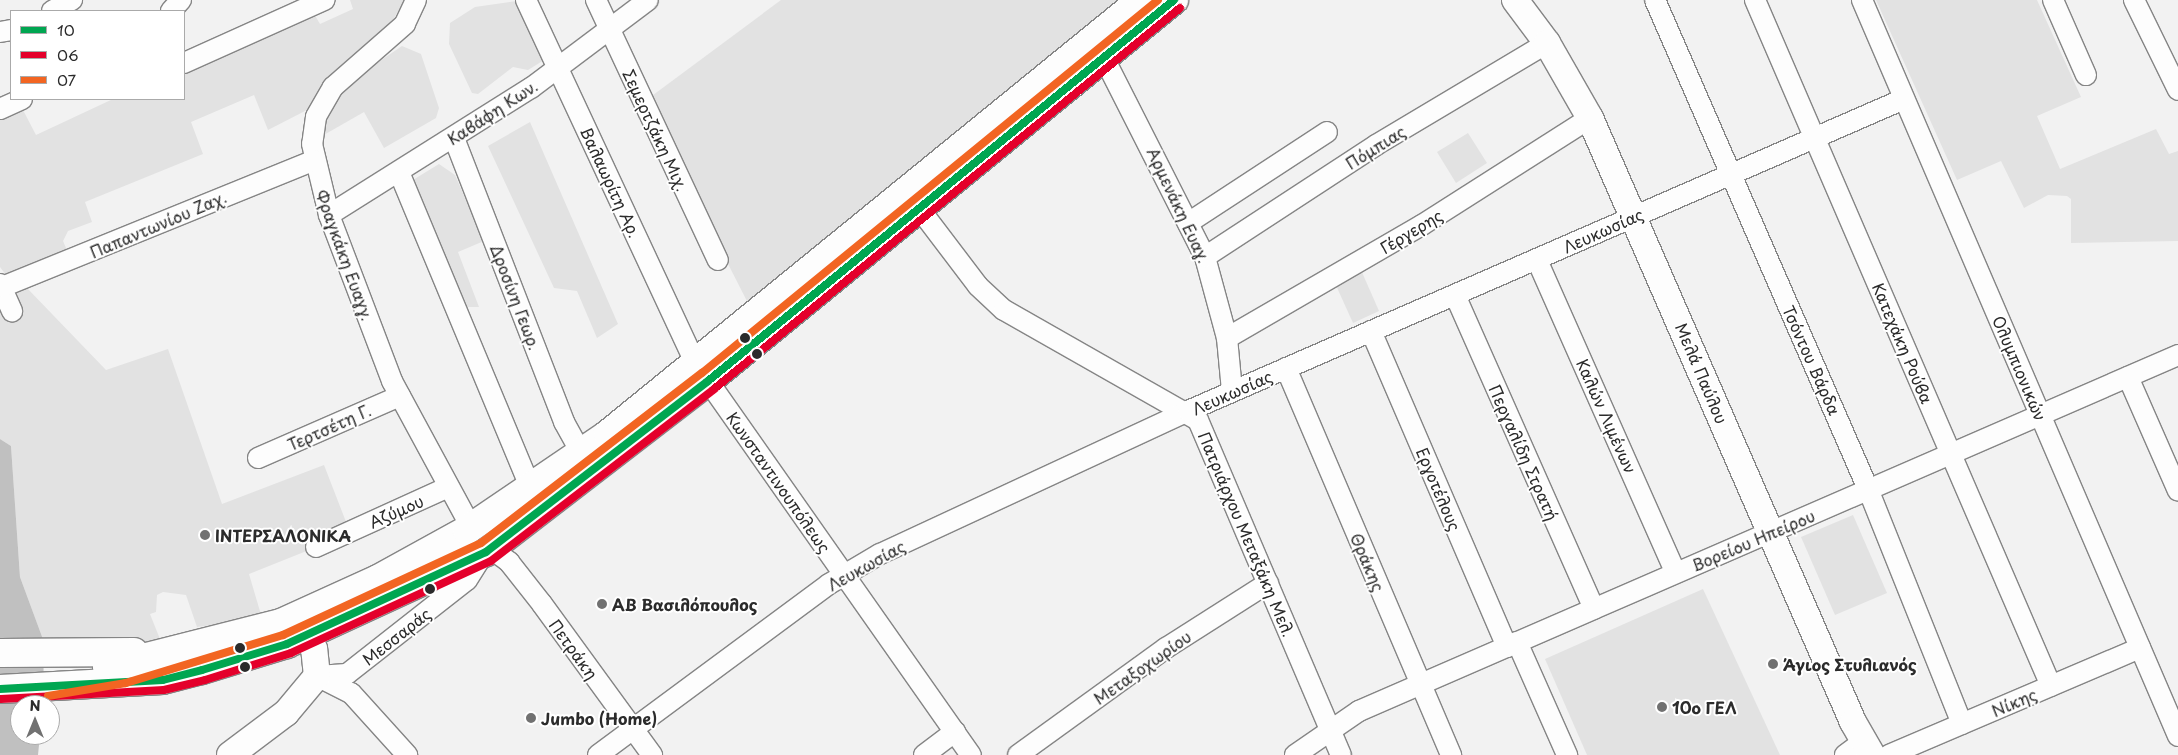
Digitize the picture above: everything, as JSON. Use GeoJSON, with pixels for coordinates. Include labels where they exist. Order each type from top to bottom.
{"type":"FeatureCollection","features":[{"type":"Feature","properties":{"kind":"main road"},"geometry":{"type":"LineString","coordinates":[[0,689],[125,665],[163,667],[306,636],[479,541],[702,373],[913,200],[1141,0]]}},
{"type":"Feature","properties":{"kind":"main road"},"geometry":{"type":"LineString","coordinates":[[913,200],[1104,58],[1174,0]]}},
{"type":"Feature","properties":{"kind":"main road"},"geometry":{"type":"LineString","coordinates":[[0,673],[50,680],[126,651],[163,667],[224,640],[307,613],[479,541],[531,488],[702,373]]}},
{"type":"Feature","properties":{"kind":"main road"},"geometry":{"type":"LineString","coordinates":[[0,653],[50,680]]}},
{"type":"Feature","properties":{"kind":"street"},"geometry":{"type":"LineString","coordinates":[[54,10],[72,0]]}},
{"type":"Feature","properties":{"kind":"street"},"geometry":{"type":"LineString","coordinates":[[172,10],[182,0]]}},
{"type":"Feature","properties":{"kind":"street"},"geometry":{"type":"LineString","coordinates":[[185,64],[324,0]]}},
{"type":"Feature","properties":{"kind":"street","name":"Φραγκάκη Ευαγγ."},"geometry":{"type":"LineString","coordinates":[[416,0],[404,24],[342,77],[325,98],[313,126],[314,160],[329,215],[400,396],[479,541]]}},
{"type":"Feature","properties":{"kind":"street","name":"Βαλαωρίτη Αρ."},"geometry":{"type":"LineString","coordinates":[[526,0],[702,373]]}},
{"type":"Feature","properties":{"kind":"street","name":"Σεμερτζάκη Μιχ."},"geometry":{"type":"LineString","coordinates":[[596,0],[612,28],[718,260]]}},
{"type":"Feature","properties":{"kind":"street","name":"Καβάφη Κων."},"geometry":{"type":"LineString","coordinates":[[329,215],[454,138],[558,67],[648,0]]}},
{"type":"Feature","properties":{"kind":"street","name":"Μελά Παύλου"},"geometry":{"type":"LineString","coordinates":[[1515,0],[1547,43],[1590,118],[1771,532],[1859,751]]}},
{"type":"Feature","properties":{"kind":"street","name":"Τσόντου Βάρδα"},"geometry":{"type":"LineString","coordinates":[[1655,0],[1868,489],[1962,724]]}},
{"type":"Feature","properties":{"kind":"street","name":"Κατεχάκη Ρούβα"},"geometry":{"type":"LineString","coordinates":[[1755,0],[2051,686]]}},
{"type":"Feature","properties":{"kind":"street","name":"Ολυμπιονικών"},"geometry":{"type":"LineString","coordinates":[[1862,0],[2178,736]]}},
{"type":"Feature","properties":{"kind":"street"},"geometry":{"type":"LineString","coordinates":[[2053,0],[2086,75]]}},
{"type":"Feature","properties":{"kind":"street"},"geometry":{"type":"LineString","coordinates":[[2134,0],[2178,90]]}},
{"type":"Feature","properties":{"kind":"street","name":"Πόμπιας"},"geometry":{"type":"LineString","coordinates":[[1205,257],[1376,145],[1547,43]]}},
{"type":"Feature","properties":{"kind":"street","name":"Αρμενάκη Ευαγ."},"geometry":{"type":"LineString","coordinates":[[1104,58],[1205,257],[1227,338],[1232,391]]}},
{"type":"Feature","properties":{"kind":"street","name":"Λευκωσίας"},"geometry":{"type":"LineString","coordinates":[[598,755],[843,574],[1232,391],[1538,260],[1634,216],[1904,99]]}},
{"type":"Feature","properties":{"kind":"street"},"geometry":{"type":"LineString","coordinates":[[0,109],[20,100]]}},
{"type":"Feature","properties":{"kind":"street","name":"Γέργερης"},"geometry":{"type":"LineString","coordinates":[[1227,338],[1422,226],[1590,118]]}},
{"type":"Feature","properties":{"kind":"street"},"geometry":{"type":"LineString","coordinates":[[1188,223],[1327,132]]}},
{"type":"Feature","properties":{"kind":"street","name":"Δροσίνη Γεωρ."},"geometry":{"type":"LineString","coordinates":[[454,138],[564,422],[582,454]]}},
{"type":"Feature","properties":{"kind":"street","name":"Παπαντωνίου Ζαχ."},"geometry":{"type":"LineString","coordinates":[[1,286],[314,160]]}},
{"type":"Feature","properties":{"kind":"street"},"geometry":{"type":"LineString","coordinates":[[399,172],[531,488]]}},
{"type":"Feature","properties":{"kind":"street","name":"Πατριάρχου Μεταξάκη Μελ."},"geometry":{"type":"LineString","coordinates":[[913,200],[978,286],[1004,310],[1188,411],[1206,437],[1342,755]]}},
{"type":"Feature","properties":{"kind":"street","name":"Καλών Λιμένων"},"geometry":{"type":"LineString","coordinates":[[1538,260],[1676,573]]}},
{"type":"Feature","properties":{"kind":"street"},"geometry":{"type":"LineString","coordinates":[[1,286],[12,311]]}},
{"type":"Feature","properties":{"kind":"street","name":"Περγαλίδη Στρατή"},"geometry":{"type":"LineString","coordinates":[[1455,295],[1594,609]]}},
{"type":"Feature","properties":{"kind":"street","name":"Εργοτέλους"},"geometry":{"type":"LineString","coordinates":[[1371,331],[1512,644],[1567,755]]}},
{"type":"Feature","properties":{"kind":"street","name":"Βορείου Ηπείρου"},"geometry":{"type":"LineString","coordinates":[[1295,755],[1330,729],[1359,711],[2178,355]]}},
{"type":"Feature","properties":{"kind":"street","name":"Θράκης"},"geometry":{"type":"LineString","coordinates":[[1286,368],[1451,755]]}},
{"type":"Feature","properties":{"kind":"street","name":"Κωνσταντινουπόλεως"},"geometry":{"type":"LineString","coordinates":[[702,373],[971,755]]}},
{"type":"Feature","properties":{"kind":"street"},"geometry":{"type":"LineString","coordinates":[[2128,377],[2178,491]]}},
{"type":"Feature","properties":{"kind":"street","name":"Τερτσέτη Γ."},"geometry":{"type":"LineString","coordinates":[[258,458],[400,396]]}},
{"type":"Feature","properties":{"kind":"street","name":"Αζύμου"},"geometry":{"type":"LineString","coordinates":[[316,547],[448,487]]}},
{"type":"Feature","properties":{"kind":"street","name":"Μεσσαράς"},"geometry":{"type":"LineString","coordinates":[[317,676],[347,674],[466,580],[479,541]]}},
{"type":"Feature","properties":{"kind":"street","name":"Πετράκη"},"geometry":{"type":"LineString","coordinates":[[479,541],[508,562],[542,604],[652,755]]}},
{"type":"Feature","properties":{"kind":"street","name":"Μεταξοχωρίου"},"geometry":{"type":"LineString","coordinates":[[1018,755],[1166,648],[1268,583]]}},
{"type":"Feature","properties":{"kind":"street"},"geometry":{"type":"LineString","coordinates":[[230,755],[286,713],[317,676],[314,649],[306,636]]}},
{"type":"Feature","properties":{"kind":"street","name":"Νίκης"},"geometry":{"type":"LineString","coordinates":[[1889,755],[2140,648]]}},
{"type":"Feature","properties":{"kind":"street"},"geometry":{"type":"LineString","coordinates":[[317,676],[351,693],[407,755]]}},
{"type":"Feature","properties":{"kind":"street"},"geometry":{"type":"LineString","coordinates":[[924,755],[956,732]]}},
{"type":"Feature","properties":{"kind":"shaded area"},"geometry":{"type":"Polygon","coordinates":[[[350,0],[405,0],[388,28],[305,111],[268,130],[254,95],[191,122],[203,154],[85,202],[92,222],[68,231],[63,241],[69,255],[9,279],[0,267],[0,118],[23,110],[36,135],[111,100],[185,100],[185,66],[310,7],[320,24],[353,9],[350,0]]]}},
{"type":"Feature","properties":{"kind":"shaded area"},"geometry":{"type":"Polygon","coordinates":[[[523,0],[549,57],[528,70],[513,67],[478,94],[472,93],[449,44],[450,23],[475,7],[523,0]]]}},
{"type":"Feature","properties":{"kind":"shaded area"},"geometry":{"type":"Polygon","coordinates":[[[781,0],[1129,0],[751,309],[645,101],[781,0]]]}},
{"type":"Feature","properties":{"kind":"shaded area"},"geometry":{"type":"Polygon","coordinates":[[[1876,0],[2037,0],[2081,97],[2037,116],[2060,169],[2156,129],[2169,154],[2178,151],[2178,241],[2071,243],[2071,199],[2067,196],[2048,195],[2024,208],[2001,161],[1957,180],[1876,0]]]}},
{"type":"Feature","properties":{"kind":"shaded area"},"geometry":{"type":"Polygon","coordinates":[[[402,46],[421,54],[439,108],[436,118],[384,148],[364,112],[315,140],[336,97],[355,78],[402,46]]]}},
{"type":"Feature","properties":{"kind":"shaded area"},"geometry":{"type":"Polygon","coordinates":[[[530,122],[618,324],[597,338],[577,291],[554,288],[488,146],[530,122]]]}},
{"type":"Feature","properties":{"kind":"shaded area"},"geometry":{"type":"Polygon","coordinates":[[[1468,133],[1487,163],[1456,183],[1437,152],[1468,133]]]}},
{"type":"Feature","properties":{"kind":"shaded area"},"geometry":{"type":"Polygon","coordinates":[[[439,164],[455,175],[484,241],[458,252],[479,307],[464,307],[408,183],[439,164]]]}},
{"type":"Feature","properties":{"kind":"shaded area"},"geometry":{"type":"Polygon","coordinates":[[[1361,270],[1379,311],[1353,323],[1334,281],[1361,270]]]}},
{"type":"Feature","properties":{"kind":"shaded area"},"geometry":{"type":"Polygon","coordinates":[[[26,287],[106,370],[168,349],[222,504],[324,465],[348,527],[309,550],[249,574],[262,618],[197,627],[186,595],[163,592],[157,595],[156,612],[150,614],[160,639],[131,649],[44,642],[20,577],[11,446],[0,439],[0,305],[10,294],[26,287]]]}},
{"type":"Feature","properties":{"kind":"shaded area"},"geometry":{"type":"Polygon","coordinates":[[[0,439],[11,446],[20,577],[44,642],[43,695],[10,695],[10,745],[39,745],[38,755],[0,755],[0,439]]]}},
{"type":"Feature","properties":{"kind":"shaded area"},"geometry":{"type":"Polygon","coordinates":[[[1853,515],[1887,593],[1835,615],[1801,537],[1853,515]]]}},
{"type":"Feature","properties":{"kind":"shaded area","name":"10ο ΓΕΛ"},"geometry":{"type":"Polygon","coordinates":[[[1703,589],[1780,755],[1587,755],[1545,659],[1703,589]]]}},
{"type":"Feature","properties":{"kind":"transit line","name":"07"},"geometry":{"type":"LineString","coordinates":[[54,695],[126,683],[283,635],[481,543],[702,373],[1158,0]]}},
{"type":"Feature","properties":{"kind":"transit line","name":"10"},"geometry":{"type":"LineString","coordinates":[[0,689],[163,680],[202,670],[287,644],[486,552],[708,381],[1174,0]]}},
{"type":"Feature","properties":{"kind":"transit line","name":"06"},"geometry":{"type":"LineString","coordinates":[[1,699],[164,690],[205,680],[291,653],[491,561],[714,389],[1180,8]]}},
{"type":"Feature","properties":{"kind":"place","name":"ΙΝΤΕΡΣΑΛΟΝΙΚΑ"},"geometry":{"type":"Point","coordinates":[205,535]}},
{"type":"Feature","properties":{"kind":"place","name":"ΑΒ Βασιλόπουλος"},"geometry":{"type":"Point","coordinates":[602,604]}},
{"type":"Feature","properties":{"kind":"place","name":"Άγιος Στυλιανός"},"geometry":{"type":"Point","coordinates":[1773,664]}},
{"type":"Feature","properties":{"kind":"place","name":"10ο ΓΕΛ"},"geometry":{"type":"Point","coordinates":[1662,707]}},
{"type":"Feature","properties":{"kind":"place","name":"Jumbo (Home)"},"geometry":{"type":"Point","coordinates":[531,718]}}]}
